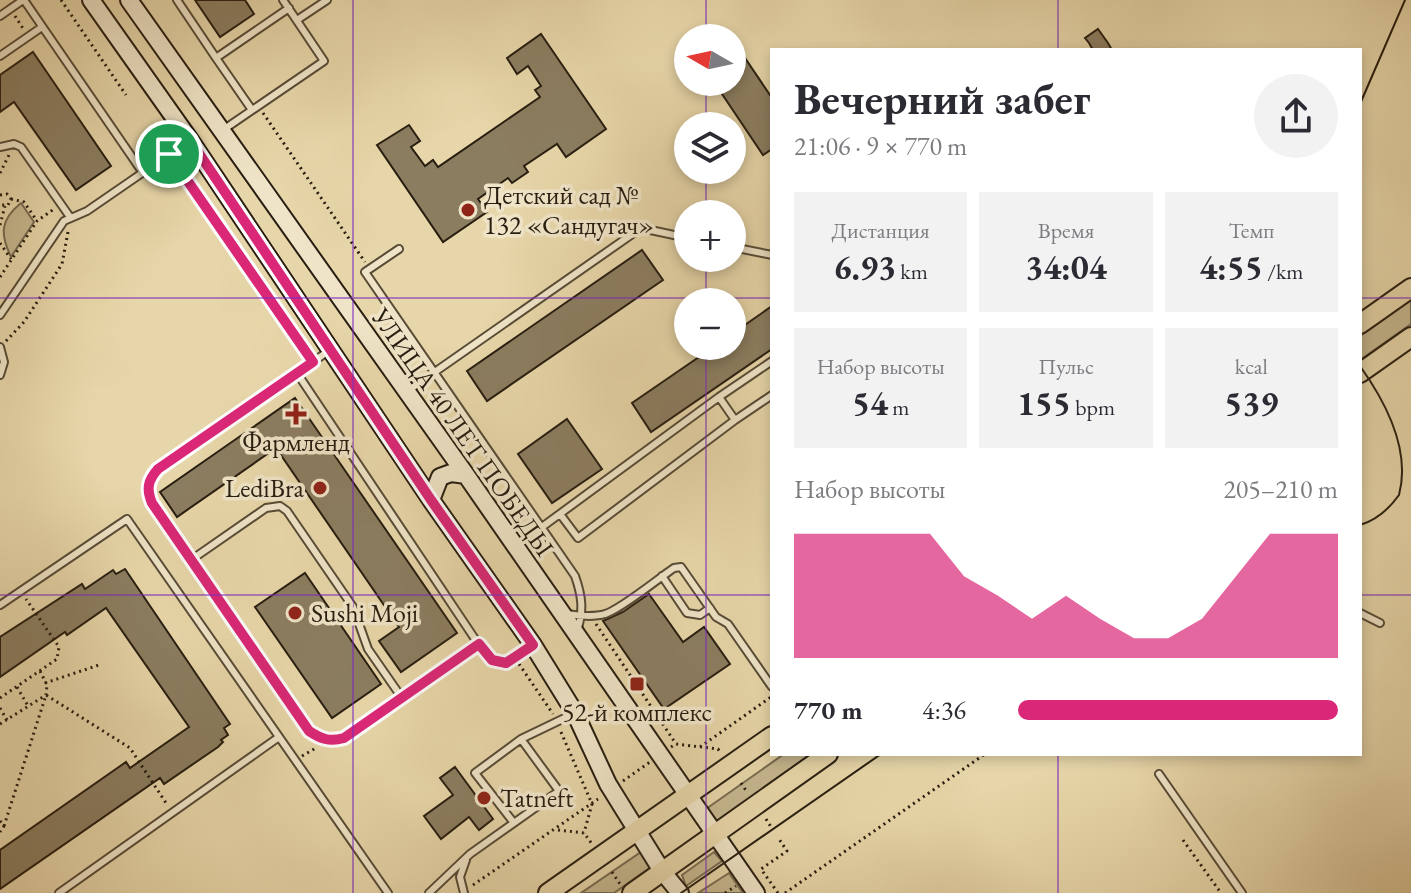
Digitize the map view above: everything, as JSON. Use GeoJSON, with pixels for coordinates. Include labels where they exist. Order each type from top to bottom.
{"type":"FeatureCollection","features":[{"type":"Feature","properties":{"kind":"main road"},"geometry":{"type":"LineString","coordinates":[[1362,323],[1411,288]]}},
{"type":"Feature","properties":{"kind":"main road"},"geometry":{"type":"LineString","coordinates":[[1362,372],[1411,337]]}},
{"type":"Feature","properties":{"kind":"main road"},"geometry":{"type":"LineString","coordinates":[[548,893],[770,737]]}},
{"type":"Feature","properties":{"kind":"main road"},"geometry":{"type":"LineString","coordinates":[[627,890],[662,871],[825,756]]}},
{"type":"Feature","properties":{"kind":"main road"},"geometry":{"type":"LineString","coordinates":[[548,893],[556,890],[569,893]]}},
{"type":"Feature","properties":{"kind":"street"},"geometry":{"type":"LineString","coordinates":[[91,0],[190,140],[431,500],[533,645],[575,713],[608,784],[662,871],[680,893]]}},
{"type":"Feature","properties":{"kind":"street","name":"УЛИЦА 40 ЛЕТ ПОБЕДЫ"},"geometry":{"type":"LineString","coordinates":[[129,0],[466,475],[756,893]]}},
{"type":"Feature","properties":{"kind":"street"},"geometry":{"type":"LineString","coordinates":[[431,500],[440,477],[451,473],[466,475]]}},
{"type":"Feature","properties":{"kind":"lane"},"geometry":{"type":"LineString","coordinates":[[0,16],[24,0],[143,173]]}},
{"type":"Feature","properties":{"kind":"lane"},"geometry":{"type":"LineString","coordinates":[[177,0],[252,110]]}},
{"type":"Feature","properties":{"kind":"lane"},"geometry":{"type":"LineString","coordinates":[[220,132],[324,61],[283,0]]}},
{"type":"Feature","properties":{"kind":"lane"},"geometry":{"type":"LineString","coordinates":[[297,20],[327,0]]}},
{"type":"Feature","properties":{"kind":"lane"},"geometry":{"type":"LineString","coordinates":[[216,58],[289,8]]}},
{"type":"Feature","properties":{"kind":"lane"},"geometry":{"type":"LineString","coordinates":[[0,56],[42,27]]}},
{"type":"Feature","properties":{"kind":"lane"},"geometry":{"type":"LineString","coordinates":[[0,315],[59,226],[190,140]]}},
{"type":"Feature","properties":{"kind":"lane"},"geometry":{"type":"LineString","coordinates":[[0,147],[14,144],[25,152],[70,217]]}},
{"type":"Feature","properties":{"kind":"lane"},"geometry":{"type":"LineString","coordinates":[[407,392],[434,370],[641,228],[674,235]]}},
{"type":"Feature","properties":{"kind":"lane"},"geometry":{"type":"LineString","coordinates":[[399,249],[365,272],[575,576],[582,599],[576,634]]}},
{"type":"Feature","properties":{"kind":"lane"},"geometry":{"type":"LineString","coordinates":[[746,250],[770,255]]}},
{"type":"Feature","properties":{"kind":"lane"},"geometry":{"type":"LineString","coordinates":[[0,346],[4,362],[0,375]]}},
{"type":"Feature","properties":{"kind":"lane"},"geometry":{"type":"LineString","coordinates":[[330,350],[158,469],[151,477],[148,494],[152,503],[309,731],[328,741],[344,738],[479,644]]}},
{"type":"Feature","properties":{"kind":"lane"},"geometry":{"type":"LineString","coordinates":[[542,527],[770,362]]}},
{"type":"Feature","properties":{"kind":"lane"},"geometry":{"type":"LineString","coordinates":[[297,373],[492,660],[506,663],[533,645]]}},
{"type":"Feature","properties":{"kind":"lane"},"geometry":{"type":"LineString","coordinates":[[560,514],[578,538],[770,396]]}},
{"type":"Feature","properties":{"kind":"lane"},"geometry":{"type":"LineString","coordinates":[[719,397],[735,420]]}},
{"type":"Feature","properties":{"kind":"lane"},"geometry":{"type":"LineString","coordinates":[[191,560],[266,508],[280,506],[287,511],[353,607],[365,644],[402,698]]}},
{"type":"Feature","properties":{"kind":"lane"},"geometry":{"type":"LineString","coordinates":[[0,605],[127,519],[388,893]]}},
{"type":"Feature","properties":{"kind":"lane"},"geometry":{"type":"LineString","coordinates":[[561,613],[581,617],[609,613],[674,568],[681,567],[716,617],[728,624],[770,684]]}},
{"type":"Feature","properties":{"kind":"lane"},"geometry":{"type":"LineString","coordinates":[[662,576],[687,613],[700,615],[710,608]]}},
{"type":"Feature","properties":{"kind":"lane"},"geometry":{"type":"LineString","coordinates":[[1362,614],[1380,623]]}},
{"type":"Feature","properties":{"kind":"lane"},"geometry":{"type":"LineString","coordinates":[[514,823],[475,773],[521,739],[575,713]]}},
{"type":"Feature","properties":{"kind":"lane"},"geometry":{"type":"LineString","coordinates":[[59,893],[279,737]]}},
{"type":"Feature","properties":{"kind":"lane"},"geometry":{"type":"LineString","coordinates":[[429,893],[470,854],[559,791],[521,739]]}},
{"type":"Feature","properties":{"kind":"lane"},"geometry":{"type":"LineString","coordinates":[[1159,774],[1242,893]]}},
{"type":"Feature","properties":{"kind":"lane"},"geometry":{"type":"LineString","coordinates":[[464,893],[460,877],[470,854]]}},
{"type":"Feature","properties":{"kind":"path"},"geometry":{"type":"LineString","coordinates":[[61,0],[126,95]]}},
{"type":"Feature","properties":{"kind":"path"},"geometry":{"type":"LineString","coordinates":[[0,173],[14,144]]}},
{"type":"Feature","properties":{"kind":"path"},"geometry":{"type":"LineString","coordinates":[[169,154],[313,362]]}},
{"type":"Feature","properties":{"kind":"path"},"geometry":{"type":"LineString","coordinates":[[0,187],[2,194],[24,202],[37,221]]}},
{"type":"Feature","properties":{"kind":"path"},"geometry":{"type":"LineString","coordinates":[[0,225],[2,205],[11,199]]}},
{"type":"Feature","properties":{"kind":"path"},"geometry":{"type":"LineString","coordinates":[[0,277],[37,221],[61,204]]}},
{"type":"Feature","properties":{"kind":"path"},"geometry":{"type":"LineString","coordinates":[[0,346],[24,322],[62,264],[70,217]]}},
{"type":"Feature","properties":{"kind":"path"},"geometry":{"type":"LineString","coordinates":[[0,243],[12,259]]}},
{"type":"Feature","properties":{"kind":"path"},"geometry":{"type":"LineString","coordinates":[[0,698],[57,659],[60,651],[20,591]]}},
{"type":"Feature","properties":{"kind":"path"},"geometry":{"type":"LineString","coordinates":[[45,683],[99,665]]}},
{"type":"Feature","properties":{"kind":"path"},"geometry":{"type":"LineString","coordinates":[[0,832],[46,695],[40,671]]}},
{"type":"Feature","properties":{"kind":"path"},"geometry":{"type":"LineString","coordinates":[[17,687],[28,706]]}},
{"type":"Feature","properties":{"kind":"path"},"geometry":{"type":"LineString","coordinates":[[0,724],[46,695]]}},
{"type":"Feature","properties":{"kind":"path"},"geometry":{"type":"LineString","coordinates":[[46,695],[130,748],[173,813]]}},
{"type":"Feature","properties":{"kind":"path"},"geometry":{"type":"LineString","coordinates":[[700,747],[770,698]]}},
{"type":"Feature","properties":{"kind":"path"},"geometry":{"type":"LineString","coordinates":[[0,708],[7,720]]}},
{"type":"Feature","properties":{"kind":"path"},"geometry":{"type":"LineString","coordinates":[[302,756],[328,741]]}},
{"type":"Feature","properties":{"kind":"path"},"geometry":{"type":"LineString","coordinates":[[676,744],[718,749]]}},
{"type":"Feature","properties":{"kind":"path"},"geometry":{"type":"LineString","coordinates":[[785,893],[982,756]]}},
{"type":"Feature","properties":{"kind":"path"},"geometry":{"type":"LineString","coordinates":[[620,783],[651,762]]}},
{"type":"Feature","properties":{"kind":"path"},"geometry":{"type":"LineString","coordinates":[[473,885],[604,795]]}},
{"type":"Feature","properties":{"kind":"path"},"geometry":{"type":"LineString","coordinates":[[584,833],[592,804]]}},
{"type":"Feature","properties":{"kind":"path"},"geometry":{"type":"LineString","coordinates":[[766,819],[771,827]]}},
{"type":"Feature","properties":{"kind":"path"},"geometry":{"type":"LineString","coordinates":[[0,821],[4,826]]}},
{"type":"Feature","properties":{"kind":"path"},"geometry":{"type":"LineString","coordinates":[[555,829],[584,833],[597,851]]}},
{"type":"Feature","properties":{"kind":"path"},"geometry":{"type":"LineString","coordinates":[[778,893],[761,869],[787,851],[779,839]]}},
{"type":"Feature","properties":{"kind":"path"},"geometry":{"type":"LineString","coordinates":[[1183,840],[1221,893]]}},
{"type":"Feature","properties":{"kind":"path"},"geometry":{"type":"LineString","coordinates":[[612,872],[627,890]]}},
{"type":"Feature","properties":{"kind":"path"},"geometry":{"type":"LineString","coordinates":[[725,893],[737,885]]}},
{"type":"Feature","properties":{"kind":"shaded area"},"geometry":{"type":"Polygon","coordinates":[[[21,203],[34,222],[11,257],[4,228],[9,215],[21,203]]]}},
{"type":"Feature","properties":{"kind":"shaded area"},"geometry":{"type":"Polygon","coordinates":[[[1411,300],[1411,324],[1362,359],[1362,335],[1411,300]]]}},
{"type":"Feature","properties":{"kind":"shaded area"},"geometry":{"type":"Polygon","coordinates":[[[781,756],[812,756],[716,824],[706,809],[781,756]]]}},
{"type":"Feature","properties":{"kind":"shaded area"},"geometry":{"type":"Polygon","coordinates":[[[641,852],[651,867],[614,893],[581,893],[641,852]]]}},
{"type":"Feature","properties":{"kind":"shaded area"},"geometry":{"type":"Polygon","coordinates":[[[714,852],[722,861],[686,886],[682,875],[714,852]]]}},
{"type":"Feature","properties":{"kind":"shaded area"},"geometry":{"type":"Polygon","coordinates":[[[729,873],[743,893],[698,893],[729,873]]]}},
{"type":"Feature","properties":{"kind":"building"},"geometry":{"type":"Polygon","coordinates":[[[195,0],[245,0],[254,14],[220,37],[195,0]]]}},
{"type":"Feature","properties":{"kind":"building"},"geometry":{"type":"Polygon","coordinates":[[[1098,29],[1111,48],[1092,48],[1085,38],[1098,29]]]}},
{"type":"Feature","properties":{"kind":"building"},"geometry":{"type":"Polygon","coordinates":[[[541,34],[606,129],[566,157],[557,144],[524,166],[528,172],[512,183],[508,178],[478,199],[487,212],[443,242],[377,145],[409,125],[420,141],[411,147],[425,166],[433,160],[438,167],[540,97],[535,90],[541,86],[528,66],[517,74],[507,58],[541,34]]]}},
{"type":"Feature","properties":{"kind":"building"},"geometry":{"type":"Polygon","coordinates":[[[33,52],[111,166],[76,190],[14,102],[0,112],[0,75],[33,52]]]}},
{"type":"Feature","properties":{"kind":"building"},"geometry":{"type":"Polygon","coordinates":[[[746,59],[770,95],[770,150],[763,155],[746,130],[746,112],[734,112],[723,96],[746,96],[746,59]]]}},
{"type":"Feature","properties":{"kind":"building"},"geometry":{"type":"Polygon","coordinates":[[[642,250],[663,280],[487,401],[467,371],[642,250]]]}},
{"type":"Feature","properties":{"kind":"building"},"geometry":{"type":"Polygon","coordinates":[[[770,307],[770,350],[651,432],[632,403],[695,360],[746,360],[746,324],[770,307]]]}},
{"type":"Feature","properties":{"kind":"building"},"geometry":{"type":"Polygon","coordinates":[[[295,398],[457,633],[401,672],[379,641],[399,627],[276,448],[177,517],[160,492],[295,398]]]}},
{"type":"Feature","properties":{"kind":"building"},"geometry":{"type":"Polygon","coordinates":[[[567,419],[602,469],[552,503],[518,454],[567,419]]]}},
{"type":"Feature","properties":{"kind":"building"},"geometry":{"type":"Polygon","coordinates":[[[125,569],[230,724],[224,728],[228,735],[218,747],[164,784],[160,778],[0,889],[0,850],[126,762],[130,768],[189,727],[106,608],[0,677],[0,637],[82,584],[85,589],[113,570],[116,574],[125,569]]]}},
{"type":"Feature","properties":{"kind":"building"},"geometry":{"type":"Polygon","coordinates":[[[305,573],[381,684],[332,718],[255,607],[305,573]]]}},
{"type":"Feature","properties":{"kind":"building"},"geometry":{"type":"Polygon","coordinates":[[[649,594],[683,642],[704,627],[730,664],[664,709],[603,621],[649,594]]]}},
{"type":"Feature","properties":{"kind":"building"},"geometry":{"type":"Polygon","coordinates":[[[455,767],[493,819],[479,830],[469,817],[441,839],[424,816],[453,795],[440,778],[455,767]]]}},
{"type":"Feature","properties":{"kind":"tram line"},"geometry":{"type":"LineString","coordinates":[[1362,99],[1405,0]]}},
{"type":"Feature","properties":{"kind":"tram line"},"geometry":{"type":"LineString","coordinates":[[1362,369],[1393,427],[1399,444],[1402,478],[1399,495],[1391,505],[1362,524]]}},
{"type":"Feature","properties":{"kind":"tram line"},"geometry":{"type":"LineString","coordinates":[[681,893],[878,756]]}},
{"type":"Feature","properties":{"kind":"place","name":"Детский сад № 132 «Сандугач»"},"geometry":{"type":"Point","coordinates":[468,210]}},
{"type":"Feature","properties":{"kind":"place","name":"Фармленд"},"geometry":{"type":"Point","coordinates":[296,414]}},
{"type":"Feature","properties":{"kind":"place","name":"LediBra"},"geometry":{"type":"Point","coordinates":[320,488]}},
{"type":"Feature","properties":{"kind":"place","name":"Sushi Moji"},"geometry":{"type":"Point","coordinates":[295,613]}},
{"type":"Feature","properties":{"kind":"place","name":"52-й комплекс"},"geometry":{"type":"Point","coordinates":[637,684]}},
{"type":"Feature","properties":{"kind":"place","name":"Tatneft"},"geometry":{"type":"Point","coordinates":[484,798]}},
{"type":"Feature","properties":{"kind":"route"},"geometry":{"type":"LineString","coordinates":[[190,140],[431,500],[533,645],[506,663],[497,663],[485,654],[479,644],[344,738],[328,741],[309,731],[148,494],[151,477],[158,469],[313,362],[169,154],[190,140]]}}]}
